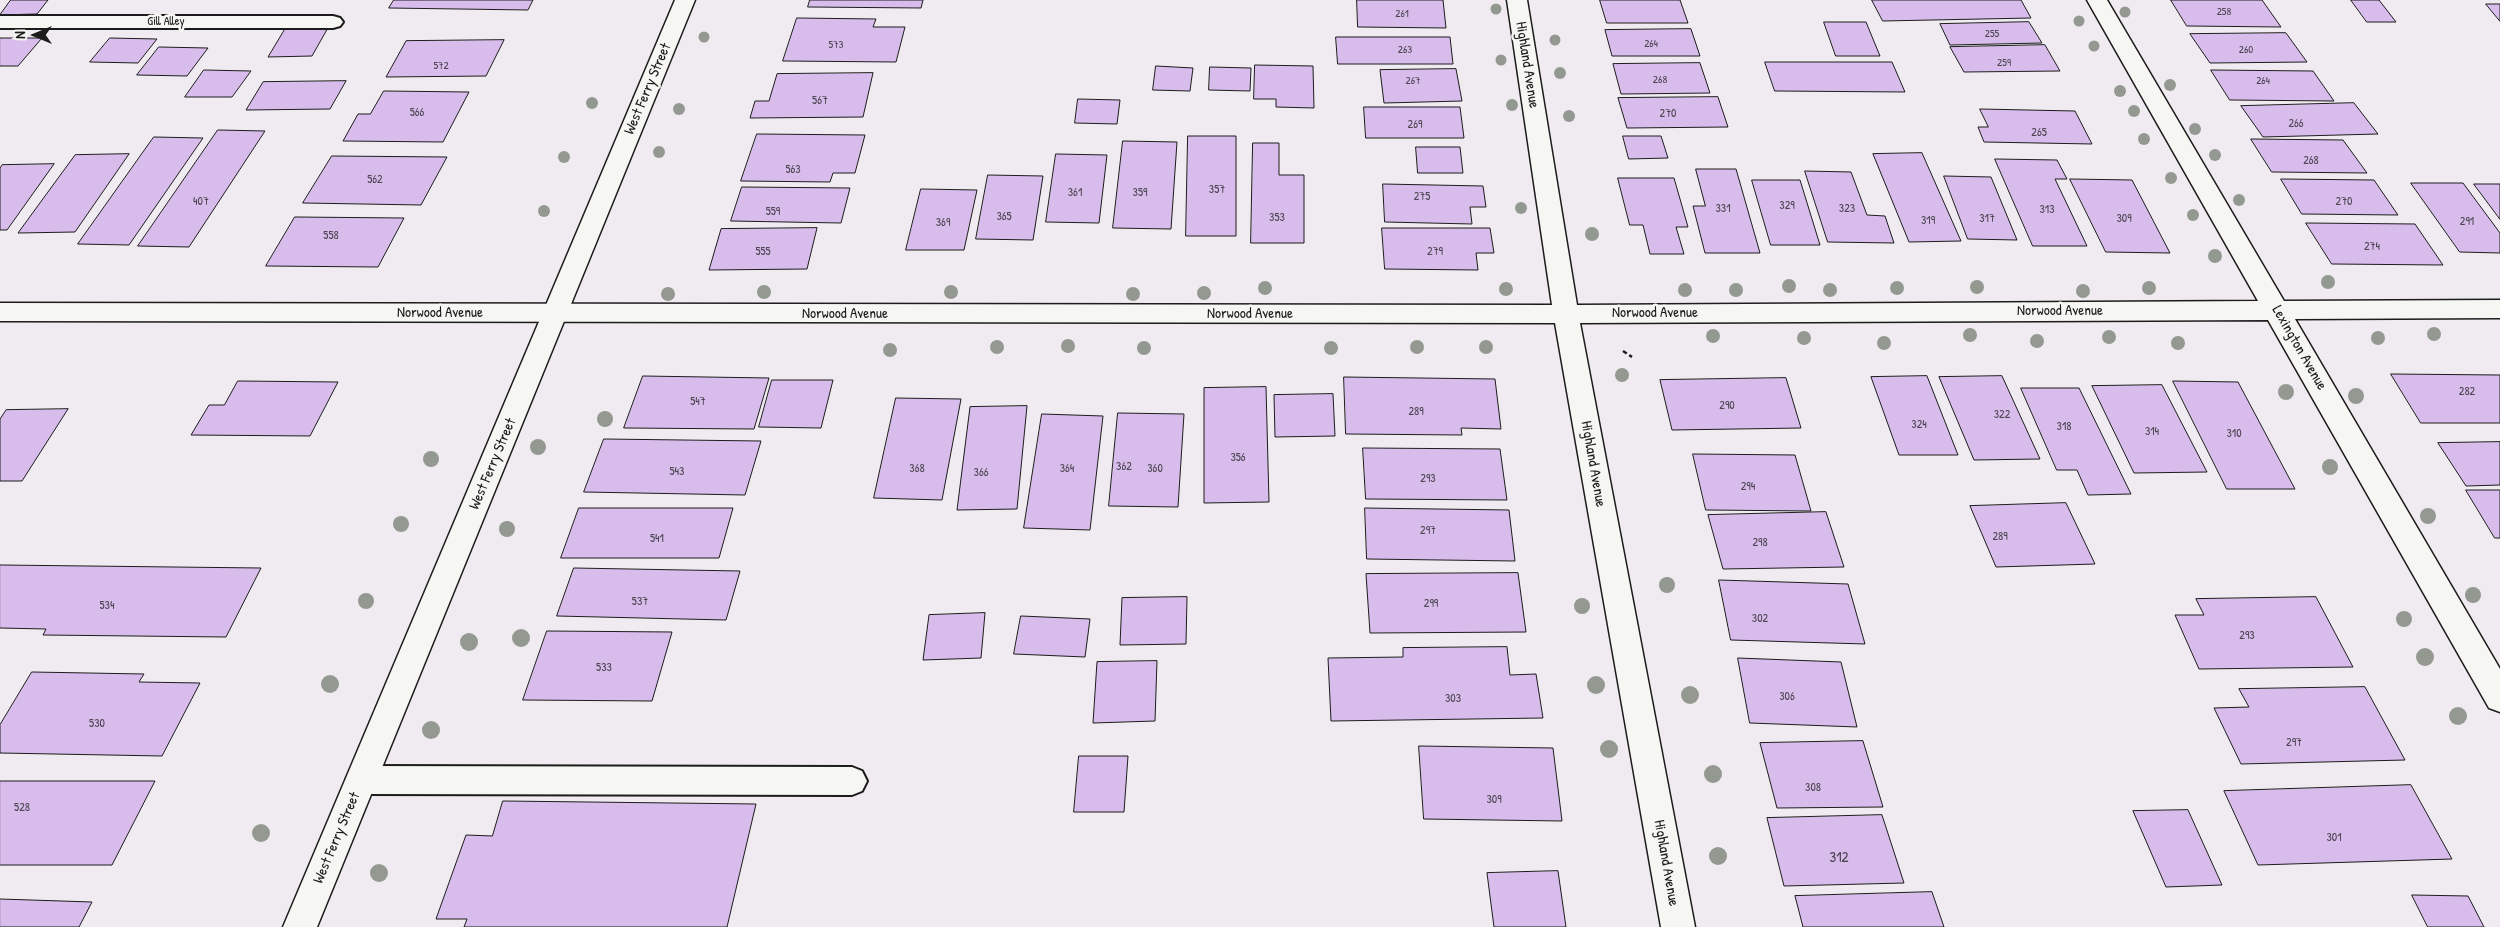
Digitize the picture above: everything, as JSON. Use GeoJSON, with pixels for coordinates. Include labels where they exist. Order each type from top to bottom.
{"type":"FeatureCollection","features":[{"type":"Feature","properties":{"kind":"street","name":"West Ferry Street"},"geometry":{"type":"LineString","coordinates":[[300,927],[685,0]]}},
{"type":"Feature","properties":{"kind":"street","name":"Highland Avenue"},"geometry":{"type":"LineString","coordinates":[[1517,0],[1566,314],[1678,927]]}},
{"type":"Feature","properties":{"kind":"street","name":"Lexington Avenue"},"geometry":{"type":"LineString","coordinates":[[2097,0],[2500,698]]}},
{"type":"Feature","properties":{"kind":"street","name":"Norwood Avenue"},"geometry":{"type":"LineString","coordinates":[[0,312],[1566,314],[2500,310]]}},
{"type":"Feature","properties":{"kind":"lane","name":"Gill Alley"},"geometry":{"type":"LineString","coordinates":[[0,22],[333,22]]}},
{"type":"Feature","properties":{"kind":"lane"},"geometry":{"type":"LineString","coordinates":[[361,780],[852,781]]}},
{"type":"Feature","properties":{"kind":"path"},"geometry":{"type":"LineString","coordinates":[[1623,350],[1632,357]]}},
{"type":"Feature","properties":{"kind":"building"},"geometry":{"type":"Polygon","coordinates":[[[11,0],[48,0],[37,14],[0,15],[11,0]]]}},
{"type":"Feature","properties":{"kind":"building"},"geometry":{"type":"Polygon","coordinates":[[[394,0],[533,0],[528,10],[389,8],[394,0]]]}},
{"type":"Feature","properties":{"kind":"building"},"geometry":{"type":"Polygon","coordinates":[[[810,0],[923,0],[921,8],[808,7],[810,0]]]}},
{"type":"Feature","properties":{"kind":"building"},"geometry":{"type":"Polygon","coordinates":[[[1357,0],[1443,0],[1446,28],[1358,27],[1357,0]]]}},
{"type":"Feature","properties":{"kind":"building"},"geometry":{"type":"Polygon","coordinates":[[[1600,0],[1680,0],[1688,23],[1607,23],[1600,0]]]}},
{"type":"Feature","properties":{"kind":"building"},"geometry":{"type":"Polygon","coordinates":[[[1872,0],[2021,0],[2031,18],[1883,21],[1872,0]]]}},
{"type":"Feature","properties":{"kind":"building"},"geometry":{"type":"Polygon","coordinates":[[[2171,0],[2262,0],[2281,27],[2187,26],[2171,0]]]}},
{"type":"Feature","properties":{"kind":"building"},"geometry":{"type":"Polygon","coordinates":[[[2351,0],[2379,0],[2396,22],[2367,22],[2351,0]]]}},
{"type":"Feature","properties":{"kind":"building"},"geometry":{"type":"Polygon","coordinates":[[[2486,4],[2500,4],[2500,21],[2486,4]]]}},
{"type":"Feature","properties":{"kind":"building"},"geometry":{"type":"Polygon","coordinates":[[[797,18],[876,19],[873,27],[905,27],[896,62],[783,61],[797,18]]]}},
{"type":"Feature","properties":{"kind":"building"},"geometry":{"type":"Polygon","coordinates":[[[1824,22],[1866,22],[1880,56],[1836,56],[1824,22]]]}},
{"type":"Feature","properties":{"kind":"building"},"geometry":{"type":"Polygon","coordinates":[[[2029,22],[2042,43],[1950,45],[1940,24],[2029,22]]]}},
{"type":"Feature","properties":{"kind":"building"},"geometry":{"type":"Polygon","coordinates":[[[329,26],[312,56],[268,57],[286,27],[329,26]]]}},
{"type":"Feature","properties":{"kind":"building"},"geometry":{"type":"Polygon","coordinates":[[[1691,29],[1700,56],[1612,56],[1605,30],[1691,29]]]}},
{"type":"Feature","properties":{"kind":"building"},"geometry":{"type":"Polygon","coordinates":[[[2286,33],[2307,62],[2210,63],[2190,34],[2286,33]]]}},
{"type":"Feature","properties":{"kind":"building"},"geometry":{"type":"Polygon","coordinates":[[[1336,37],[1450,37],[1453,64],[1338,64],[1336,37]]]}},
{"type":"Feature","properties":{"kind":"building"},"geometry":{"type":"Polygon","coordinates":[[[0,38],[42,38],[18,66],[0,66],[0,38]]]}},
{"type":"Feature","properties":{"kind":"building"},"geometry":{"type":"Polygon","coordinates":[[[110,38],[157,39],[138,63],[90,62],[110,38]]]}},
{"type":"Feature","properties":{"kind":"building"},"geometry":{"type":"Polygon","coordinates":[[[504,40],[486,76],[386,77],[406,41],[504,40]]]}},
{"type":"Feature","properties":{"kind":"building"},"geometry":{"type":"Polygon","coordinates":[[[2045,45],[2060,71],[1964,72],[1950,47],[2045,45]]]}},
{"type":"Feature","properties":{"kind":"building"},"geometry":{"type":"Polygon","coordinates":[[[159,47],[208,48],[187,76],[137,75],[159,47]]]}},
{"type":"Feature","properties":{"kind":"building"},"geometry":{"type":"Polygon","coordinates":[[[1765,62],[1892,62],[1905,92],[1775,91],[1765,62]]]}},
{"type":"Feature","properties":{"kind":"building"},"geometry":{"type":"Polygon","coordinates":[[[1700,63],[1710,93],[1621,94],[1613,64],[1700,63]]]}},
{"type":"Feature","properties":{"kind":"building"},"geometry":{"type":"Polygon","coordinates":[[[1255,65],[1313,66],[1314,108],[1276,107],[1276,99],[1254,99],[1255,65]]]}},
{"type":"Feature","properties":{"kind":"building"},"geometry":{"type":"Polygon","coordinates":[[[1156,66],[1193,68],[1190,91],[1153,90],[1156,66]]]}},
{"type":"Feature","properties":{"kind":"building"},"geometry":{"type":"Polygon","coordinates":[[[1210,67],[1251,68],[1250,91],[1209,90],[1210,67]]]}},
{"type":"Feature","properties":{"kind":"building"},"geometry":{"type":"Polygon","coordinates":[[[1456,69],[1462,101],[1384,103],[1380,70],[1456,69]]]}},
{"type":"Feature","properties":{"kind":"building"},"geometry":{"type":"Polygon","coordinates":[[[204,70],[251,71],[232,97],[185,97],[204,70]]]}},
{"type":"Feature","properties":{"kind":"building"},"geometry":{"type":"Polygon","coordinates":[[[2211,70],[2313,71],[2334,101],[2230,100],[2211,70]]]}},
{"type":"Feature","properties":{"kind":"building"},"geometry":{"type":"Polygon","coordinates":[[[873,73],[863,117],[750,118],[755,101],[769,101],[777,74],[873,73]]]}},
{"type":"Feature","properties":{"kind":"building"},"geometry":{"type":"Polygon","coordinates":[[[346,81],[330,109],[246,110],[263,82],[346,81]]]}},
{"type":"Feature","properties":{"kind":"building"},"geometry":{"type":"Polygon","coordinates":[[[384,91],[469,92],[443,142],[343,141],[358,114],[370,114],[384,91]]]}},
{"type":"Feature","properties":{"kind":"building"},"geometry":{"type":"Polygon","coordinates":[[[1718,97],[1728,127],[1627,128],[1618,98],[1718,97]]]}},
{"type":"Feature","properties":{"kind":"building"},"geometry":{"type":"Polygon","coordinates":[[[1078,99],[1120,100],[1117,124],[1075,123],[1078,99]]]}},
{"type":"Feature","properties":{"kind":"building"},"geometry":{"type":"Polygon","coordinates":[[[2354,103],[2378,134],[2263,137],[2241,106],[2354,103]]]}},
{"type":"Feature","properties":{"kind":"building"},"geometry":{"type":"Polygon","coordinates":[[[1364,107],[1460,107],[1464,138],[1366,138],[1364,107]]]}},
{"type":"Feature","properties":{"kind":"building"},"geometry":{"type":"Polygon","coordinates":[[[1980,109],[2075,111],[2092,144],[1984,142],[1978,127],[1988,127],[1980,109]]]}},
{"type":"Feature","properties":{"kind":"building"},"geometry":{"type":"Polygon","coordinates":[[[218,130],[265,131],[189,247],[138,246],[218,130]]]}},
{"type":"Feature","properties":{"kind":"building"},"geometry":{"type":"Polygon","coordinates":[[[757,134],[865,135],[855,173],[833,173],[830,182],[741,181],[757,134]]]}},
{"type":"Feature","properties":{"kind":"building"},"geometry":{"type":"Polygon","coordinates":[[[1188,136],[1236,136],[1236,236],[1186,236],[1188,136]]]}},
{"type":"Feature","properties":{"kind":"building"},"geometry":{"type":"Polygon","coordinates":[[[1623,136],[1661,136],[1668,158],[1629,159],[1623,136]]]}},
{"type":"Feature","properties":{"kind":"building"},"geometry":{"type":"Polygon","coordinates":[[[154,137],[203,138],[129,245],[78,244],[154,137]]]}},
{"type":"Feature","properties":{"kind":"building"},"geometry":{"type":"Polygon","coordinates":[[[2251,139],[2343,140],[2367,173],[2272,172],[2251,139]]]}},
{"type":"Feature","properties":{"kind":"building"},"geometry":{"type":"Polygon","coordinates":[[[1123,141],[1177,142],[1171,229],[1113,228],[1123,141]]]}},
{"type":"Feature","properties":{"kind":"building"},"geometry":{"type":"Polygon","coordinates":[[[1253,143],[1279,143],[1279,175],[1304,175],[1304,243],[1251,243],[1253,143]]]}},
{"type":"Feature","properties":{"kind":"building"},"geometry":{"type":"Polygon","coordinates":[[[1416,147],[1460,147],[1463,173],[1418,173],[1416,147]]]}},
{"type":"Feature","properties":{"kind":"building"},"geometry":{"type":"Polygon","coordinates":[[[1922,153],[1961,241],[1909,242],[1873,154],[1922,153]]]}},
{"type":"Feature","properties":{"kind":"building"},"geometry":{"type":"Polygon","coordinates":[[[129,154],[75,232],[18,233],[75,155],[129,154]]]}},
{"type":"Feature","properties":{"kind":"building"},"geometry":{"type":"Polygon","coordinates":[[[1056,154],[1107,155],[1099,223],[1046,222],[1056,154]]]}},
{"type":"Feature","properties":{"kind":"building"},"geometry":{"type":"Polygon","coordinates":[[[332,156],[447,157],[421,205],[303,203],[332,156]]]}},
{"type":"Feature","properties":{"kind":"building"},"geometry":{"type":"Polygon","coordinates":[[[1995,159],[2057,160],[2067,179],[2055,179],[2087,246],[2033,246],[1995,159]]]}},
{"type":"Feature","properties":{"kind":"building"},"geometry":{"type":"Polygon","coordinates":[[[54,164],[7,230],[0,230],[0,168],[2,165],[54,164]]]}},
{"type":"Feature","properties":{"kind":"building"},"geometry":{"type":"Polygon","coordinates":[[[1696,169],[1736,169],[1760,253],[1705,253],[1693,206],[1705,206],[1696,169]]]}},
{"type":"Feature","properties":{"kind":"building"},"geometry":{"type":"Polygon","coordinates":[[[1805,171],[1851,172],[1867,215],[1885,216],[1894,243],[1828,242],[1805,171]]]}},
{"type":"Feature","properties":{"kind":"building"},"geometry":{"type":"Polygon","coordinates":[[[988,175],[1043,176],[1033,240],[976,239],[988,175]]]}},
{"type":"Feature","properties":{"kind":"building"},"geometry":{"type":"Polygon","coordinates":[[[1944,176],[1991,177],[2017,240],[1968,239],[1944,176]]]}},
{"type":"Feature","properties":{"kind":"building"},"geometry":{"type":"Polygon","coordinates":[[[1618,178],[1674,178],[1688,227],[1676,227],[1684,254],[1650,254],[1643,225],[1630,225],[1618,178]]]}},
{"type":"Feature","properties":{"kind":"building"},"geometry":{"type":"Polygon","coordinates":[[[2070,179],[2132,180],[2170,253],[2106,252],[2070,179]]]}},
{"type":"Feature","properties":{"kind":"building"},"geometry":{"type":"Polygon","coordinates":[[[2281,179],[2374,180],[2398,215],[2302,214],[2281,179]]]}},
{"type":"Feature","properties":{"kind":"building"},"geometry":{"type":"Polygon","coordinates":[[[1752,180],[1800,180],[1820,245],[1771,245],[1752,180]]]}},
{"type":"Feature","properties":{"kind":"building"},"geometry":{"type":"Polygon","coordinates":[[[2411,183],[2463,183],[2500,233],[2500,253],[2460,252],[2411,183]]]}},
{"type":"Feature","properties":{"kind":"building"},"geometry":{"type":"Polygon","coordinates":[[[1383,184],[1483,186],[1486,207],[1470,207],[1472,224],[1385,222],[1383,184]]]}},
{"type":"Feature","properties":{"kind":"building"},"geometry":{"type":"Polygon","coordinates":[[[2474,184],[2500,184],[2500,219],[2474,184]]]}},
{"type":"Feature","properties":{"kind":"building"},"geometry":{"type":"Polygon","coordinates":[[[742,187],[850,188],[841,223],[731,221],[742,187]]]}},
{"type":"Feature","properties":{"kind":"building"},"geometry":{"type":"Polygon","coordinates":[[[921,189],[977,190],[964,250],[906,250],[921,189]]]}},
{"type":"Feature","properties":{"kind":"building"},"geometry":{"type":"Polygon","coordinates":[[[295,217],[404,218],[378,267],[266,266],[295,217]]]}},
{"type":"Feature","properties":{"kind":"building"},"geometry":{"type":"Polygon","coordinates":[[[2306,223],[2415,224],[2443,265],[2332,264],[2306,223]]]}},
{"type":"Feature","properties":{"kind":"building"},"geometry":{"type":"Polygon","coordinates":[[[817,228],[807,269],[709,270],[721,229],[817,228]]]}},
{"type":"Feature","properties":{"kind":"building"},"geometry":{"type":"Polygon","coordinates":[[[1382,228],[1490,228],[1494,253],[1476,253],[1478,270],[1385,269],[1382,228]]]}},
{"type":"Feature","properties":{"kind":"building"},"geometry":{"type":"Polygon","coordinates":[[[2391,374],[2500,375],[2500,423],[2421,423],[2391,374]]]}},
{"type":"Feature","properties":{"kind":"building"},"geometry":{"type":"Polygon","coordinates":[[[643,376],[769,378],[754,429],[624,428],[643,376]]]}},
{"type":"Feature","properties":{"kind":"building"},"geometry":{"type":"Polygon","coordinates":[[[1927,376],[1958,455],[1899,455],[1871,377],[1927,376]]]}},
{"type":"Feature","properties":{"kind":"building"},"geometry":{"type":"Polygon","coordinates":[[[2002,376],[2040,459],[1974,460],[1939,377],[2002,376]]]}},
{"type":"Feature","properties":{"kind":"building"},"geometry":{"type":"Polygon","coordinates":[[[1344,377],[1495,379],[1501,429],[1461,428],[1462,435],[1346,434],[1344,377]]]}},
{"type":"Feature","properties":{"kind":"building"},"geometry":{"type":"Polygon","coordinates":[[[1786,378],[1801,428],[1672,430],[1660,380],[1786,378]]]}},
{"type":"Feature","properties":{"kind":"building"},"geometry":{"type":"Polygon","coordinates":[[[772,380],[833,380],[821,428],[759,427],[772,380]]]}},
{"type":"Feature","properties":{"kind":"building"},"geometry":{"type":"Polygon","coordinates":[[[238,381],[338,382],[310,436],[191,435],[209,405],[224,405],[238,381]]]}},
{"type":"Feature","properties":{"kind":"building"},"geometry":{"type":"Polygon","coordinates":[[[2173,381],[2238,382],[2295,489],[2227,489],[2173,381]]]}},
{"type":"Feature","properties":{"kind":"building"},"geometry":{"type":"Polygon","coordinates":[[[2162,385],[2207,472],[2134,473],[2092,386],[2162,385]]]}},
{"type":"Feature","properties":{"kind":"building"},"geometry":{"type":"Polygon","coordinates":[[[1266,387],[1269,502],[1204,503],[1204,388],[1266,387]]]}},
{"type":"Feature","properties":{"kind":"building"},"geometry":{"type":"Polygon","coordinates":[[[2021,388],[2079,388],[2131,494],[2088,495],[2077,470],[2057,470],[2021,388]]]}},
{"type":"Feature","properties":{"kind":"building"},"geometry":{"type":"Polygon","coordinates":[[[1333,394],[1335,436],[1275,437],[1274,395],[1333,394]]]}},
{"type":"Feature","properties":{"kind":"building"},"geometry":{"type":"Polygon","coordinates":[[[896,398],[961,399],[942,500],[874,498],[896,398]]]}},
{"type":"Feature","properties":{"kind":"building"},"geometry":{"type":"Polygon","coordinates":[[[1027,406],[1017,509],[957,510],[970,407],[1027,406]]]}},
{"type":"Feature","properties":{"kind":"building"},"geometry":{"type":"Polygon","coordinates":[[[68,409],[22,481],[0,481],[0,419],[6,410],[68,409]]]}},
{"type":"Feature","properties":{"kind":"building"},"geometry":{"type":"Polygon","coordinates":[[[1118,413],[1184,414],[1178,507],[1109,506],[1118,413]]]}},
{"type":"Feature","properties":{"kind":"building"},"geometry":{"type":"Polygon","coordinates":[[[1042,414],[1103,416],[1090,530],[1024,528],[1042,414]]]}},
{"type":"Feature","properties":{"kind":"building"},"geometry":{"type":"Polygon","coordinates":[[[604,439],[761,441],[745,495],[584,492],[604,439]]]}},
{"type":"Feature","properties":{"kind":"building"},"geometry":{"type":"Polygon","coordinates":[[[2500,442],[2500,485],[2466,486],[2438,443],[2500,442]]]}},
{"type":"Feature","properties":{"kind":"building"},"geometry":{"type":"Polygon","coordinates":[[[1363,448],[1500,449],[1507,500],[1366,499],[1363,448]]]}},
{"type":"Feature","properties":{"kind":"building"},"geometry":{"type":"Polygon","coordinates":[[[1693,454],[1795,455],[1811,511],[1706,510],[1693,454]]]}},
{"type":"Feature","properties":{"kind":"building"},"geometry":{"type":"Polygon","coordinates":[[[2466,490],[2500,490],[2500,538],[2495,538],[2466,490]]]}},
{"type":"Feature","properties":{"kind":"building"},"geometry":{"type":"Polygon","coordinates":[[[2066,503],[2095,564],[1996,567],[1970,506],[2066,503]]]}},
{"type":"Feature","properties":{"kind":"building"},"geometry":{"type":"Polygon","coordinates":[[[579,508],[733,508],[719,558],[561,558],[579,508]]]}},
{"type":"Feature","properties":{"kind":"building"},"geometry":{"type":"Polygon","coordinates":[[[1365,508],[1509,510],[1515,561],[1367,559],[1365,508]]]}},
{"type":"Feature","properties":{"kind":"building"},"geometry":{"type":"Polygon","coordinates":[[[1826,512],[1844,567],[1723,569],[1708,515],[1826,512]]]}},
{"type":"Feature","properties":{"kind":"building"},"geometry":{"type":"Polygon","coordinates":[[[0,565],[261,568],[226,637],[43,635],[46,629],[0,628],[0,565]]]}},
{"type":"Feature","properties":{"kind":"building"},"geometry":{"type":"Polygon","coordinates":[[[574,568],[740,571],[726,620],[557,616],[574,568]]]}},
{"type":"Feature","properties":{"kind":"building"},"geometry":{"type":"Polygon","coordinates":[[[1518,573],[1526,632],[1370,633],[1366,574],[1518,573]]]}},
{"type":"Feature","properties":{"kind":"building"},"geometry":{"type":"Polygon","coordinates":[[[1719,580],[1848,584],[1865,644],[1731,640],[1719,580]]]}},
{"type":"Feature","properties":{"kind":"building"},"geometry":{"type":"Polygon","coordinates":[[[1187,597],[1186,644],[1120,645],[1122,598],[1187,597]]]}},
{"type":"Feature","properties":{"kind":"building"},"geometry":{"type":"Polygon","coordinates":[[[2316,597],[2353,667],[2199,669],[2175,615],[2204,615],[2196,599],[2316,597]]]}},
{"type":"Feature","properties":{"kind":"building"},"geometry":{"type":"Polygon","coordinates":[[[985,613],[981,658],[923,660],[929,615],[985,613]]]}},
{"type":"Feature","properties":{"kind":"building"},"geometry":{"type":"Polygon","coordinates":[[[1021,616],[1090,619],[1085,657],[1014,654],[1021,616]]]}},
{"type":"Feature","properties":{"kind":"building"},"geometry":{"type":"Polygon","coordinates":[[[547,631],[672,632],[652,701],[523,700],[547,631]]]}},
{"type":"Feature","properties":{"kind":"building"},"geometry":{"type":"Polygon","coordinates":[[[1507,647],[1510,675],[1536,674],[1543,718],[1331,721],[1328,658],[1403,657],[1403,648],[1507,647]]]}},
{"type":"Feature","properties":{"kind":"building"},"geometry":{"type":"Polygon","coordinates":[[[1738,658],[1841,662],[1857,727],[1750,723],[1738,658]]]}},
{"type":"Feature","properties":{"kind":"building"},"geometry":{"type":"Polygon","coordinates":[[[1157,661],[1155,721],[1093,723],[1097,662],[1157,661]]]}},
{"type":"Feature","properties":{"kind":"building"},"geometry":{"type":"Polygon","coordinates":[[[32,672],[144,674],[139,682],[200,683],[162,756],[0,753],[0,725],[32,672]]]}},
{"type":"Feature","properties":{"kind":"building"},"geometry":{"type":"Polygon","coordinates":[[[2365,687],[2405,760],[2241,764],[2214,708],[2249,707],[2239,689],[2365,687]]]}},
{"type":"Feature","properties":{"kind":"building"},"geometry":{"type":"Polygon","coordinates":[[[1863,741],[1883,807],[1777,808],[1760,743],[1863,741]]]}},
{"type":"Feature","properties":{"kind":"building"},"geometry":{"type":"Polygon","coordinates":[[[1419,746],[1553,748],[1562,821],[1424,819],[1419,746]]]}},
{"type":"Feature","properties":{"kind":"building"},"geometry":{"type":"Polygon","coordinates":[[[1079,756],[1128,756],[1124,812],[1074,812],[1079,756]]]}},
{"type":"Feature","properties":{"kind":"building"},"geometry":{"type":"Polygon","coordinates":[[[0,781],[155,781],[112,865],[0,865],[0,781]]]}},
{"type":"Feature","properties":{"kind":"building"},"geometry":{"type":"Polygon","coordinates":[[[2411,785],[2452,859],[2258,865],[2224,791],[2411,785]]]}},
{"type":"Feature","properties":{"kind":"building"},"geometry":{"type":"Polygon","coordinates":[[[503,801],[756,804],[727,927],[464,927],[467,919],[436,919],[466,835],[492,836],[503,801]]]}},
{"type":"Feature","properties":{"kind":"building"},"geometry":{"type":"Polygon","coordinates":[[[2188,810],[2222,885],[2166,887],[2133,811],[2188,810]]]}},
{"type":"Feature","properties":{"kind":"building"},"geometry":{"type":"Polygon","coordinates":[[[1882,815],[1904,883],[1784,886],[1767,818],[1882,815]]]}},
{"type":"Feature","properties":{"kind":"building"},"geometry":{"type":"Polygon","coordinates":[[[1558,871],[1566,927],[1494,927],[1487,873],[1558,871]]]}},
{"type":"Feature","properties":{"kind":"building"},"geometry":{"type":"Polygon","coordinates":[[[1932,892],[1944,927],[1803,927],[1795,896],[1932,892]]]}},
{"type":"Feature","properties":{"kind":"building"},"geometry":{"type":"Polygon","coordinates":[[[2412,895],[2468,896],[2484,927],[2428,927],[2412,895]]]}},
{"type":"Feature","properties":{"kind":"building"},"geometry":{"type":"Polygon","coordinates":[[[0,899],[92,902],[79,927],[0,927],[0,899]]]}}]}
